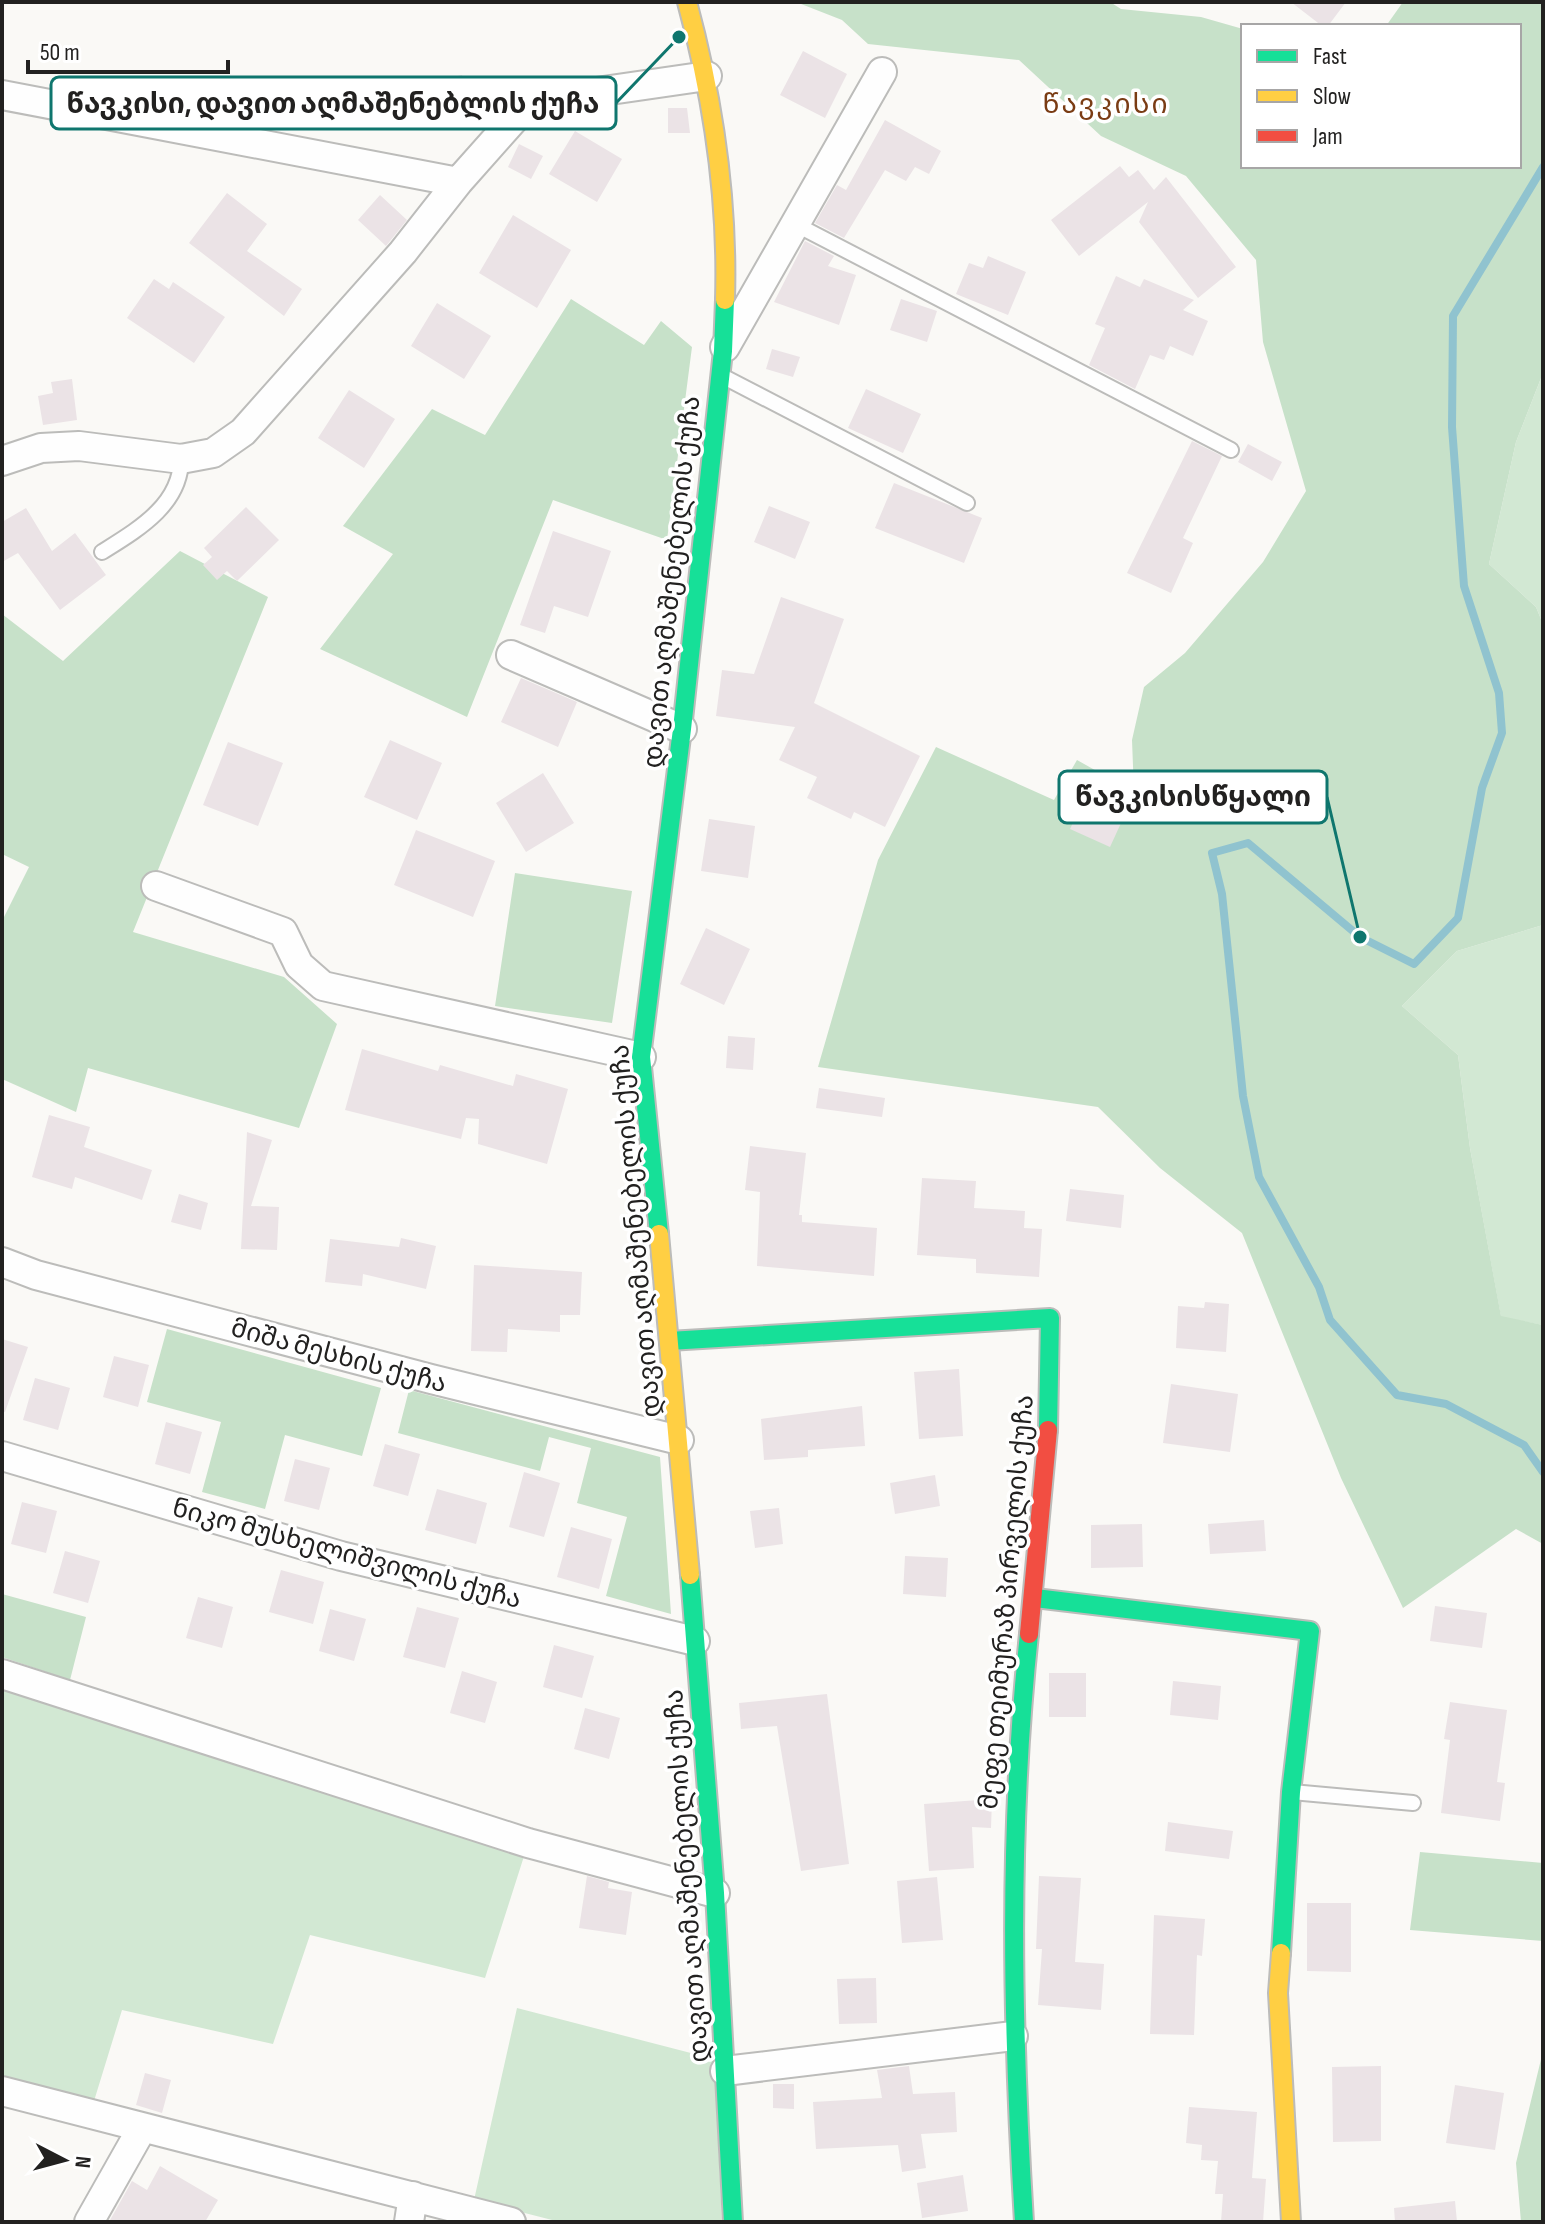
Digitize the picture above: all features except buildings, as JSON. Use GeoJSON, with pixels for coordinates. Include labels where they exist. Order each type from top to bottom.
{"type":"FeatureCollection","features":[{"type":"Feature","properties":{"kind":"street","name":"დავით აღმაშენებელის ქუჩა"},"geometry":{"type":"LineString","coordinates":[[687,2],[707,76],[726,251],[722,363],[682,729],[641,1057],[679,1440],[715,1893],[733,2222]]}},
{"type":"Feature","properties":{"kind":"street"},"geometry":{"type":"LineString","coordinates":[[722,363],[795,224],[882,72]]}},
{"type":"Feature","properties":{"kind":"street"},"geometry":{"type":"LineString","coordinates":[[2,461],[41,448],[79,446],[181,459],[213,453],[243,432],[403,252],[458,182],[522,110],[555,98],[707,76]]}},
{"type":"Feature","properties":{"kind":"street"},"geometry":{"type":"LineString","coordinates":[[2,95],[458,182]]}},
{"type":"Feature","properties":{"kind":"street"},"geometry":{"type":"LineString","coordinates":[[511,655],[682,729]]}},
{"type":"Feature","properties":{"kind":"street"},"geometry":{"type":"LineString","coordinates":[[156,886],[283,932],[299,965],[323,986],[641,1057]]}},
{"type":"Feature","properties":{"kind":"street","name":"მიშა მესხის ქუჩა"},"geometry":{"type":"LineString","coordinates":[[2,1262],[36,1275],[415,1375],[679,1440]]}},
{"type":"Feature","properties":{"kind":"street","name":"მეფე თეიმურაზ პირველის ქუჩა"},"geometry":{"type":"LineString","coordinates":[[669,1341],[1050,1318],[1048,1450],[1014,1810],[1013,2036],[1024,2222]]}},
{"type":"Feature","properties":{"kind":"street","name":"ნიკო მუსხელიშვილის ქუჩა"},"geometry":{"type":"LineString","coordinates":[[2,1456],[341,1556],[695,1641]]}},
{"type":"Feature","properties":{"kind":"street"},"geometry":{"type":"LineString","coordinates":[[1035,1598],[1310,1631],[1291,1792],[1278,1993],[1291,2222]]}},
{"type":"Feature","properties":{"kind":"street"},"geometry":{"type":"LineString","coordinates":[[2,1674],[528,1843],[715,1893]]}},
{"type":"Feature","properties":{"kind":"street"},"geometry":{"type":"LineString","coordinates":[[725,2071],[1013,2036]]}},
{"type":"Feature","properties":{"kind":"street"},"geometry":{"type":"LineString","coordinates":[[2,2091],[411,2209],[511,2222]]}},
{"type":"Feature","properties":{"kind":"street"},"geometry":{"type":"LineString","coordinates":[[89,2222],[141,2130]]}},
{"type":"Feature","properties":{"kind":"lane"},"geometry":{"type":"LineString","coordinates":[[795,224],[1231,450]]}},
{"type":"Feature","properties":{"kind":"lane"},"geometry":{"type":"LineString","coordinates":[[722,363],[967,503]]}},
{"type":"Feature","properties":{"kind":"lane"},"geometry":{"type":"LineString","coordinates":[[102,552],[144,525],[168,500],[181,475],[181,459]]}},
{"type":"Feature","properties":{"kind":"lane"},"geometry":{"type":"LineString","coordinates":[[1291,1792],[1413,1803]]}},
{"type":"Feature","properties":{"kind":"green space"},"geometry":{"type":"Polygon","coordinates":[[[796,2],[1110,2],[1121,9],[1201,17],[1241,28],[1241,168],[1521,168],[1521,24],[1387,24],[1403,2],[1543,2],[1543,373],[1516,442],[1489,564],[1536,607],[1543,624],[1543,925],[1457,951],[1402,1006],[1458,1055],[1470,1148],[1501,1316],[1543,1325],[1543,1544],[1516,1529],[1403,1608],[1341,1478],[1242,1233],[1160,1168],[1098,1107],[818,1067],[878,860],[936,747],[1054,800],[1077,760],[1134,792],[1132,740],[1144,687],[1185,653],[1263,562],[1306,491],[1263,342],[1256,260],[1186,176],[1101,136],[1019,60],[868,44],[842,20],[796,2]]]}},
{"type":"Feature","properties":{"kind":"green space"},"geometry":{"type":"Polygon","coordinates":[[[571,299],[644,345],[661,321],[692,347],[667,540],[553,500],[467,717],[320,649],[393,554],[343,526],[432,409],[485,435],[571,299]]]}},
{"type":"Feature","properties":{"kind":"green space"},"geometry":{"type":"Polygon","coordinates":[[[1543,373],[1543,624],[1536,607],[1489,564],[1516,442],[1543,373]]]}},
{"type":"Feature","properties":{"kind":"green space"},"geometry":{"type":"Polygon","coordinates":[[[180,551],[268,597],[133,932],[284,977],[337,1024],[299,1128],[88,1068],[76,1112],[2,1079],[2,921],[29,867],[2,854],[2,614],[63,661],[180,551]]]}},
{"type":"Feature","properties":{"kind":"green space"},"geometry":{"type":"Polygon","coordinates":[[[515,873],[632,891],[612,1023],[495,1006],[515,873]]]}},
{"type":"Feature","properties":{"kind":"green space"},"geometry":{"type":"Polygon","coordinates":[[[1543,925],[1543,1325],[1501,1317],[1470,1148],[1458,1055],[1402,1006],[1457,951],[1543,925]]]}},
{"type":"Feature","properties":{"kind":"green space"},"geometry":{"type":"Polygon","coordinates":[[[167,1329],[381,1388],[362,1456],[285,1435],[265,1509],[202,1492],[221,1422],[147,1402],[167,1329]]]}},
{"type":"Feature","properties":{"kind":"green space"},"geometry":{"type":"Polygon","coordinates":[[[409,1390],[660,1457],[671,1614],[606,1596],[627,1517],[577,1503],[591,1448],[549,1437],[540,1471],[398,1433],[409,1390]]]}},
{"type":"Feature","properties":{"kind":"green space"},"geometry":{"type":"Polygon","coordinates":[[[2,1594],[86,1617],[70,1680],[2,1657],[2,1594]]]}},
{"type":"Feature","properties":{"kind":"green space"},"geometry":{"type":"Polygon","coordinates":[[[2,1682],[526,1850],[485,1978],[310,1935],[273,2044],[122,2010],[94,2101],[2,2077],[2,1682]]]}},
{"type":"Feature","properties":{"kind":"green space"},"geometry":{"type":"Polygon","coordinates":[[[1420,1852],[1543,1863],[1543,1941],[1410,1930],[1420,1852]]]}},
{"type":"Feature","properties":{"kind":"green space"},"geometry":{"type":"Polygon","coordinates":[[[517,2008],[714,2059],[722,2222],[560,2222],[474,2200],[517,2008]]]}},
{"type":"Feature","properties":{"kind":"green space"},"geometry":{"type":"Polygon","coordinates":[[[1543,2051],[1543,2222],[1521,2222],[1516,2163],[1543,2051]]]}},
{"type":"Feature","properties":{"kind":"waterway"},"geometry":{"type":"LineString","coordinates":[[1543,167],[1453,316],[1452,427],[1464,586],[1499,693],[1502,733],[1482,788],[1458,918],[1414,964],[1360,937],[1248,843],[1212,853],[1222,894],[1243,1096],[1259,1177],[1319,1287],[1330,1320],[1397,1395],[1446,1404],[1524,1445],[1543,1472]]}},
{"type":"Feature","properties":{"kind":"traffic: fast"},"geometry":{"type":"LineString","coordinates":[[659,1234],[641,1057],[682,729],[723,351],[725,300]]}},
{"type":"Feature","properties":{"kind":"traffic: fast"},"geometry":{"type":"LineString","coordinates":[[669,1341],[1050,1318],[1048,1430]]}},
{"type":"Feature","properties":{"kind":"traffic: fast"},"geometry":{"type":"LineString","coordinates":[[690,1575],[715,1893],[733,2222]]}},
{"type":"Feature","properties":{"kind":"traffic: fast"},"geometry":{"type":"LineString","coordinates":[[1035,1598],[1310,1631],[1291,1792],[1281,1953]]}},
{"type":"Feature","properties":{"kind":"traffic: fast"},"geometry":{"type":"LineString","coordinates":[[1024,2222],[1014,1928],[1018,1781],[1029,1634]]}},
{"type":"Feature","properties":{"kind":"traffic: slow"},"geometry":{"type":"LineString","coordinates":[[687,2],[717,150],[724,225],[725,300]]}},
{"type":"Feature","properties":{"kind":"traffic: slow"},"geometry":{"type":"LineString","coordinates":[[659,1234],[690,1575]]}},
{"type":"Feature","properties":{"kind":"traffic: slow"},"geometry":{"type":"LineString","coordinates":[[1281,1953],[1278,1993],[1291,2222]]}},
{"type":"Feature","properties":{"kind":"traffic: jam"},"geometry":{"type":"LineString","coordinates":[[1029,1634],[1048,1430]]}},
{"type":"Feature","properties":{"kind":"place","name":"წავკისი, დავით აღმაშენებლის ქუჩა"},"geometry":{"type":"Point","coordinates":[679,37]}},
{"type":"Feature","properties":{"kind":"place","name":"წავკისისწყალი"},"geometry":{"type":"Point","coordinates":[1360,937]}},
{"type":"Feature","properties":{"kind":"district","name":"წავკისი"},"geometry":{"type":"Point","coordinates":[1106,103]}}]}
